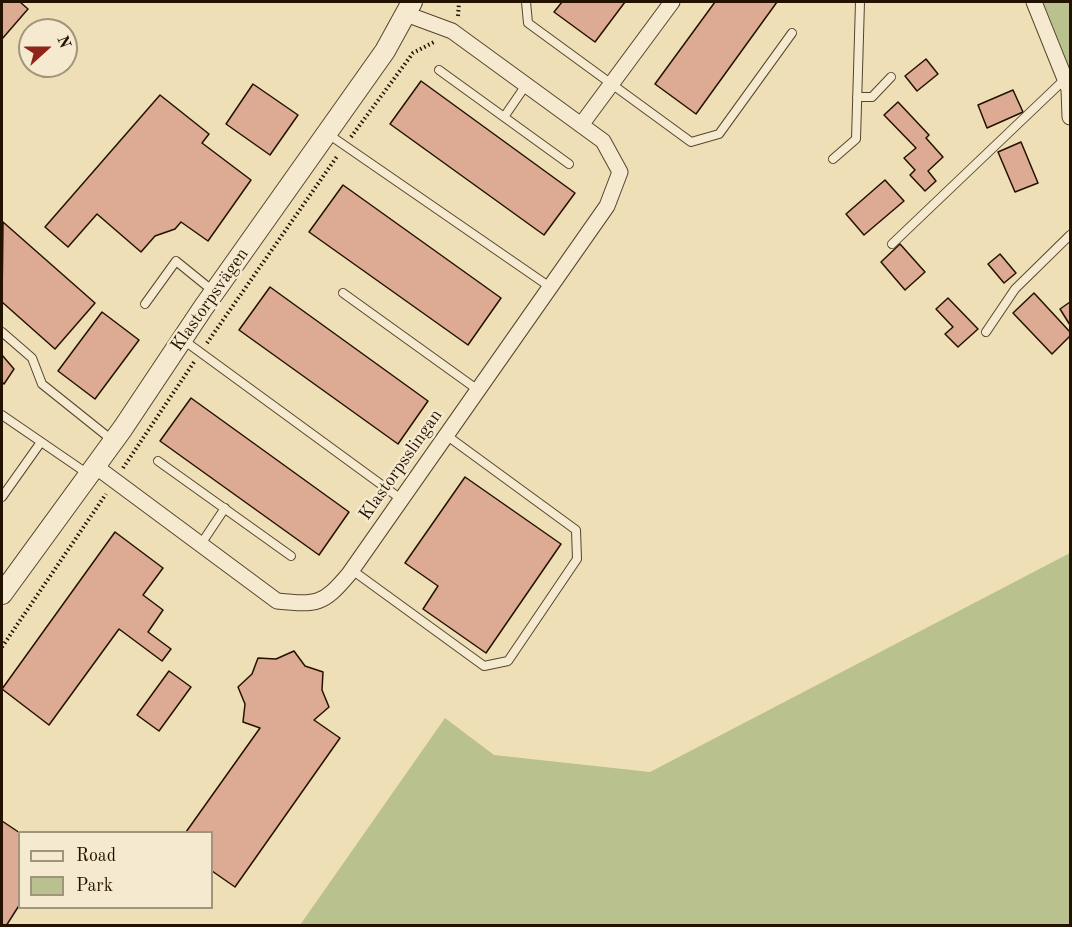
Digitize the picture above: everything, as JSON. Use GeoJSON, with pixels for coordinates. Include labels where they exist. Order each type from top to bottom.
{"type":"FeatureCollection","features":[{"type":"Feature","properties":{"kind":"street"},"geometry":{"type":"LineString","coordinates":[[581,125],[672,2]]}},
{"type":"Feature","properties":{"kind":"street"},"geometry":{"type":"LineString","coordinates":[[1034,2],[1069,89],[1071,117]]}},
{"type":"Feature","properties":{"kind":"street","name":"Klastorpsslingan"},"geometry":{"type":"LineString","coordinates":[[92,470],[115,480],[277,601],[306,604],[330,596],[352,570],[607,207],[620,172],[603,141],[452,31],[409,8]]}},
{"type":"Feature","properties":{"kind":"street","name":"Klastorpsvägen"},"geometry":{"type":"LineString","coordinates":[[2,594],[113,441],[214,292],[385,51],[409,8]]}},
{"type":"Feature","properties":{"kind":"lane"},"geometry":{"type":"LineString","coordinates":[[526,2],[528,23],[691,142],[719,134],[792,33]]}},
{"type":"Feature","properties":{"kind":"lane"},"geometry":{"type":"LineString","coordinates":[[833,159],[856,139],[860,2]]}},
{"type":"Feature","properties":{"kind":"lane"},"geometry":{"type":"LineString","coordinates":[[438,70],[569,164]]}},
{"type":"Feature","properties":{"kind":"lane"},"geometry":{"type":"LineString","coordinates":[[857,97],[872,97],[891,77]]}},
{"type":"Feature","properties":{"kind":"lane"},"geometry":{"type":"LineString","coordinates":[[892,244],[1065,79]]}},
{"type":"Feature","properties":{"kind":"lane"},"geometry":{"type":"LineString","coordinates":[[504,117],[526,85]]}},
{"type":"Feature","properties":{"kind":"lane"},"geometry":{"type":"LineString","coordinates":[[327,133],[550,287]]}},
{"type":"Feature","properties":{"kind":"lane"},"geometry":{"type":"LineString","coordinates":[[986,332],[1016,289],[1071,235]]}},
{"type":"Feature","properties":{"kind":"lane"},"geometry":{"type":"LineString","coordinates":[[145,304],[176,261],[214,292]]}},
{"type":"Feature","properties":{"kind":"lane"},"geometry":{"type":"LineString","coordinates":[[344,293],[478,390]]}},
{"type":"Feature","properties":{"kind":"lane"},"geometry":{"type":"LineString","coordinates":[[2,332],[32,358],[42,384],[113,441]]}},
{"type":"Feature","properties":{"kind":"lane"},"geometry":{"type":"LineString","coordinates":[[182,339],[401,500]]}},
{"type":"Feature","properties":{"kind":"lane"},"geometry":{"type":"LineString","coordinates":[[2,415],[42,442],[92,470]]}},
{"type":"Feature","properties":{"kind":"lane"},"geometry":{"type":"LineString","coordinates":[[352,570],[484,666],[508,661],[577,559],[576,530],[446,435]]}},
{"type":"Feature","properties":{"kind":"lane"},"geometry":{"type":"LineString","coordinates":[[2,497],[42,442]]}},
{"type":"Feature","properties":{"kind":"lane"},"geometry":{"type":"LineString","coordinates":[[158,461],[291,556]]}},
{"type":"Feature","properties":{"kind":"lane"},"geometry":{"type":"LineString","coordinates":[[201,544],[225,508]]}},
{"type":"Feature","properties":{"kind":"path"},"geometry":{"type":"LineString","coordinates":[[2,647],[200,353],[345,145],[413,53],[452,31],[461,8],[459,2]]}},
{"type":"Feature","properties":{"kind":"green space"},"geometry":{"type":"Polygon","coordinates":[[[1043,2],[1070,2],[1070,71],[1043,2]]]}},
{"type":"Feature","properties":{"kind":"green space"},"geometry":{"type":"Polygon","coordinates":[[[1070,553],[1070,925],[300,925],[445,718],[494,755],[650,772],[1070,553]]]}},
{"type":"Feature","properties":{"kind":"building"},"geometry":{"type":"Polygon","coordinates":[[[2,2],[20,2],[28,9],[2,39],[2,2]]]}},
{"type":"Feature","properties":{"kind":"building"},"geometry":{"type":"Polygon","coordinates":[[[562,2],[625,2],[595,42],[554,12],[562,2]]]}},
{"type":"Feature","properties":{"kind":"building"},"geometry":{"type":"Polygon","coordinates":[[[715,2],[777,2],[696,114],[655,84],[715,2]]]}},
{"type":"Feature","properties":{"kind":"building"},"geometry":{"type":"Polygon","coordinates":[[[926,59],[938,74],[917,91],[905,76],[926,59]]]}},
{"type":"Feature","properties":{"kind":"building"},"geometry":{"type":"Polygon","coordinates":[[[421,81],[575,193],[544,235],[390,124],[421,81]]]}},
{"type":"Feature","properties":{"kind":"building"},"geometry":{"type":"Polygon","coordinates":[[[253,84],[298,115],[270,155],[226,124],[253,84]]]}},
{"type":"Feature","properties":{"kind":"building"},"geometry":{"type":"Polygon","coordinates":[[[1013,90],[1023,112],[987,128],[978,105],[1013,90]]]}},
{"type":"Feature","properties":{"kind":"building"},"geometry":{"type":"Polygon","coordinates":[[[160,95],[209,134],[202,143],[251,180],[208,241],[181,222],[175,229],[155,236],[141,252],[97,214],[68,247],[45,227],[160,95]]]}},
{"type":"Feature","properties":{"kind":"building"},"geometry":{"type":"Polygon","coordinates":[[[898,102],[929,135],[926,138],[943,157],[928,171],[936,181],[925,191],[910,175],[915,170],[904,158],[916,148],[884,115],[898,102]]]}},
{"type":"Feature","properties":{"kind":"building"},"geometry":{"type":"Polygon","coordinates":[[[1021,142],[1038,183],[1015,192],[998,152],[1021,142]]]}},
{"type":"Feature","properties":{"kind":"building"},"geometry":{"type":"Polygon","coordinates":[[[885,180],[904,201],[864,235],[846,214],[885,180]]]}},
{"type":"Feature","properties":{"kind":"building"},"geometry":{"type":"Polygon","coordinates":[[[343,185],[501,298],[468,345],[309,232],[343,185]]]}},
{"type":"Feature","properties":{"kind":"building"},"geometry":{"type":"Polygon","coordinates":[[[3,222],[95,303],[55,349],[2,302],[3,222]]]}},
{"type":"Feature","properties":{"kind":"building"},"geometry":{"type":"Polygon","coordinates":[[[900,244],[925,272],[905,290],[881,262],[900,244]]]}},
{"type":"Feature","properties":{"kind":"building"},"geometry":{"type":"Polygon","coordinates":[[[1000,254],[1016,273],[1004,283],[988,264],[1000,254]]]}},
{"type":"Feature","properties":{"kind":"building"},"geometry":{"type":"Polygon","coordinates":[[[270,287],[428,401],[398,444],[239,330],[270,287]]]}},
{"type":"Feature","properties":{"kind":"building"},"geometry":{"type":"Polygon","coordinates":[[[1034,293],[1070,332],[1070,336],[1052,354],[1013,313],[1034,293]]]}},
{"type":"Feature","properties":{"kind":"building"},"geometry":{"type":"Polygon","coordinates":[[[948,298],[978,329],[958,347],[945,334],[953,327],[936,309],[948,298]]]}},
{"type":"Feature","properties":{"kind":"building"},"geometry":{"type":"Polygon","coordinates":[[[1070,302],[1070,325],[1060,309],[1070,302]]]}},
{"type":"Feature","properties":{"kind":"building"},"geometry":{"type":"Polygon","coordinates":[[[102,312],[139,340],[95,399],[58,371],[102,312]]]}},
{"type":"Feature","properties":{"kind":"building"},"geometry":{"type":"Polygon","coordinates":[[[2,355],[14,369],[4,384],[2,382],[2,355]]]}},
{"type":"Feature","properties":{"kind":"building"},"geometry":{"type":"Polygon","coordinates":[[[191,398],[349,512],[319,555],[160,441],[191,398]]]}},
{"type":"Feature","properties":{"kind":"building"},"geometry":{"type":"Polygon","coordinates":[[[465,477],[561,544],[486,653],[423,609],[438,586],[405,563],[465,477]]]}},
{"type":"Feature","properties":{"kind":"building"},"geometry":{"type":"Polygon","coordinates":[[[115,532],[163,568],[143,595],[163,610],[148,632],[171,649],[162,661],[119,629],[49,725],[2,689],[115,532]]]}},
{"type":"Feature","properties":{"kind":"building"},"geometry":{"type":"Polygon","coordinates":[[[294,651],[305,666],[323,672],[322,690],[329,707],[314,720],[340,738],[235,887],[213,872],[213,831],[187,831],[260,728],[243,722],[245,704],[238,687],[252,674],[258,658],[276,659],[294,651]]]}},
{"type":"Feature","properties":{"kind":"building"},"geometry":{"type":"Polygon","coordinates":[[[169,671],[191,687],[159,731],[137,715],[169,671]]]}},
{"type":"Feature","properties":{"kind":"building"},"geometry":{"type":"Polygon","coordinates":[[[2,821],[18,832],[18,907],[6,926],[2,926],[2,821]]]}}]}
